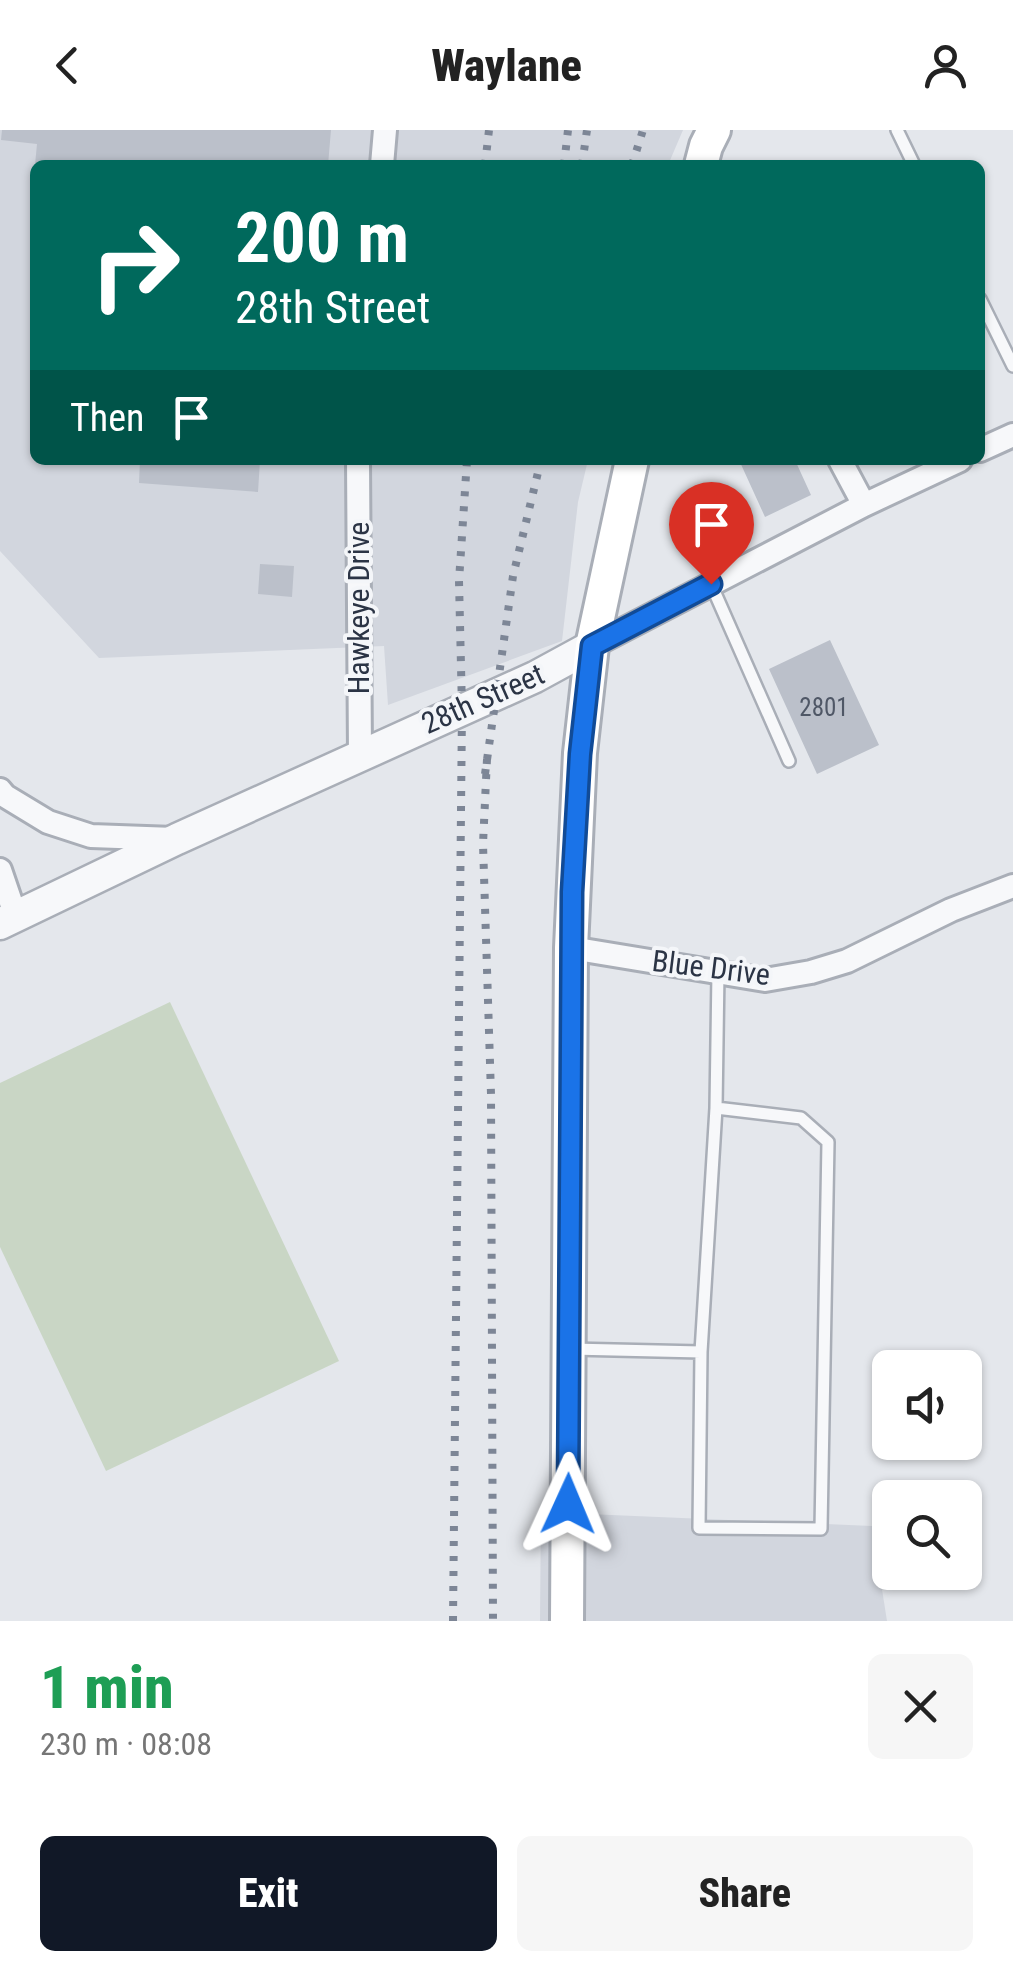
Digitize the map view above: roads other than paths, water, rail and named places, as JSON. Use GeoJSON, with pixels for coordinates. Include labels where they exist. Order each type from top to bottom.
{"type":"FeatureCollection","features":[{"type":"Feature","properties":{"kind":"main road"},"geometry":{"type":"LineString","coordinates":[[702,160],[714,130]]}},
{"type":"Feature","properties":{"kind":"main road"},"geometry":{"type":"LineString","coordinates":[[566,1621],[571,948],[580,754],[592,646],[631,465]]}},
{"type":"Feature","properties":{"kind":"street"},"geometry":{"type":"LineString","coordinates":[[382,160],[385,130]]}},
{"type":"Feature","properties":{"kind":"street"},"geometry":{"type":"LineString","coordinates":[[985,448],[1013,435]]}},
{"type":"Feature","properties":{"kind":"street","name":"Hawkeye Drive"},"geometry":{"type":"LineString","coordinates":[[358,465],[360,755]]}},
{"type":"Feature","properties":{"kind":"street"},"geometry":{"type":"LineString","coordinates":[[843,465],[864,505]]}},
{"type":"Feature","properties":{"kind":"street","name":"28th Street"},"geometry":{"type":"LineString","coordinates":[[8,920],[177,839],[535,678],[864,505],[949,465]]}},
{"type":"Feature","properties":{"kind":"street"},"geometry":{"type":"LineString","coordinates":[[0,790],[48,822],[91,836],[177,839]]}},
{"type":"Feature","properties":{"kind":"street"},"geometry":{"type":"LineString","coordinates":[[0,870],[8,920]]}},
{"type":"Feature","properties":{"kind":"street","name":"Blue Drive"},"geometry":{"type":"LineString","coordinates":[[571,948],[765,980],[848,961],[950,910],[1010,894]]}},
{"type":"Feature","properties":{"kind":"lane"},"geometry":{"type":"LineString","coordinates":[[897,130],[912,160]]}},
{"type":"Feature","properties":{"kind":"lane"},"geometry":{"type":"LineString","coordinates":[[985,309],[1013,366]]}},
{"type":"Feature","properties":{"kind":"lane"},"geometry":{"type":"LineString","coordinates":[[711,584],[789,760]]}},
{"type":"Feature","properties":{"kind":"lane"},"geometry":{"type":"LineString","coordinates":[[716,1108],[801,1118],[828,1142],[821,1529],[699,1528],[701,1352],[716,1108],[718,972]]}},
{"type":"Feature","properties":{"kind":"lane"},"geometry":{"type":"LineString","coordinates":[[570,1348],[701,1352]]}},
{"type":"Feature","properties":{"kind":"railway"},"geometry":{"type":"LineString","coordinates":[[486,160],[489,130]]}},
{"type":"Feature","properties":{"kind":"railway"},"geometry":{"type":"LineString","coordinates":[[565,160],[568,130]]}},
{"type":"Feature","properties":{"kind":"railway"},"geometry":{"type":"LineString","coordinates":[[583,160],[587,130]]}},
{"type":"Feature","properties":{"kind":"railway"},"geometry":{"type":"LineString","coordinates":[[634,160],[643,130]]}},
{"type":"Feature","properties":{"kind":"railway"},"geometry":{"type":"LineString","coordinates":[[453,1621],[462,709],[459,581],[467,465]]}},
{"type":"Feature","properties":{"kind":"railway"},"geometry":{"type":"LineString","coordinates":[[485,774],[513,576],[540,465]]}},
{"type":"Feature","properties":{"kind":"railway"},"geometry":{"type":"LineString","coordinates":[[487,759],[483,844],[491,1094],[493,1621]]}}]}
